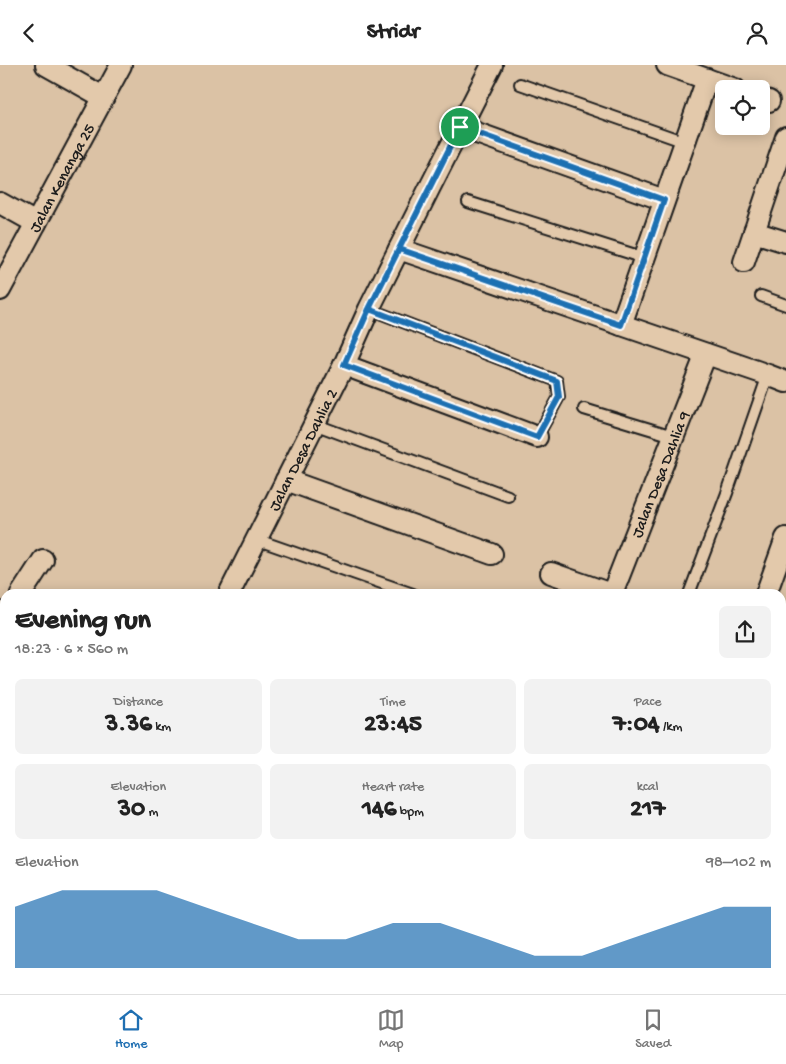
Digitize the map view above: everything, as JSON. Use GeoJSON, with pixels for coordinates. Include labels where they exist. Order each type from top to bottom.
{"type":"FeatureCollection","features":[{"type":"Feature","properties":{"kind":"street"},"geometry":{"type":"LineString","coordinates":[[46,65],[103,97]]}},
{"type":"Feature","properties":{"kind":"street","name":"Jalan Kenanga 25"},"geometry":{"type":"LineString","coordinates":[[0,290],[121,65]]}},
{"type":"Feature","properties":{"kind":"street","name":"Jalan Desa Dahlia 2"},"geometry":{"type":"LineString","coordinates":[[231,589],[492,65]]}},
{"type":"Feature","properties":{"kind":"street"},"geometry":{"type":"LineString","coordinates":[[667,65],[715,82]]}},
{"type":"Feature","properties":{"kind":"street"},"geometry":{"type":"LineString","coordinates":[[621,325],[707,79]]}},
{"type":"Feature","properties":{"kind":"street"},"geometry":{"type":"LineString","coordinates":[[460,127],[664,200]]}},
{"type":"Feature","properties":{"kind":"street"},"geometry":{"type":"LineString","coordinates":[[744,262],[754,232],[780,176],[786,137]]}},
{"type":"Feature","properties":{"kind":"street"},"geometry":{"type":"LineString","coordinates":[[0,203],[36,223]]}},
{"type":"Feature","properties":{"kind":"street"},"geometry":{"type":"LineString","coordinates":[[754,232],[786,242]]}},
{"type":"Feature","properties":{"kind":"street"},"geometry":{"type":"LineString","coordinates":[[399,249],[777,379]]}},
{"type":"Feature","properties":{"kind":"street","name":"Jalan Desa Dahlia 9"},"geometry":{"type":"LineString","coordinates":[[613,589],[706,353]]}},
{"type":"Feature","properties":{"kind":"street"},"geometry":{"type":"LineString","coordinates":[[344,365],[537,437]]}},
{"type":"Feature","properties":{"kind":"street"},"geometry":{"type":"LineString","coordinates":[[286,480],[492,554]]}},
{"type":"Feature","properties":{"kind":"street"},"geometry":{"type":"LineString","coordinates":[[768,589],[786,538]]}},
{"type":"Feature","properties":{"kind":"street"},"geometry":{"type":"LineString","coordinates":[[24,589],[43,559]]}},
{"type":"Feature","properties":{"kind":"street"},"geometry":{"type":"LineString","coordinates":[[551,573],[597,589]]}},
{"type":"Feature","properties":{"kind":"lane"},"geometry":{"type":"LineString","coordinates":[[520,84],[685,142]]}},
{"type":"Feature","properties":{"kind":"lane"},"geometry":{"type":"LineString","coordinates":[[468,202],[645,258]]}},
{"type":"Feature","properties":{"kind":"lane"},"geometry":{"type":"LineString","coordinates":[[761,296],[786,305]]}},
{"type":"Feature","properties":{"kind":"lane"},"geometry":{"type":"LineString","coordinates":[[369,309],[557,381],[559,397],[537,437]]}},
{"type":"Feature","properties":{"kind":"lane"},"geometry":{"type":"LineString","coordinates":[[691,589],[726,493],[777,379]]}},
{"type":"Feature","properties":{"kind":"lane"},"geometry":{"type":"LineString","coordinates":[[584,409],[673,437]]}},
{"type":"Feature","properties":{"kind":"lane"},"geometry":{"type":"LineString","coordinates":[[314,424],[508,496]]}},
{"type":"Feature","properties":{"kind":"lane"},"geometry":{"type":"LineString","coordinates":[[255,539],[399,589]]}},
{"type":"Feature","properties":{"kind":"route"},"geometry":{"type":"LineString","coordinates":[[460,127],[369,309],[344,365],[537,437],[559,397],[557,381],[369,309],[399,249],[621,325],[664,200],[460,127]]}}]}
